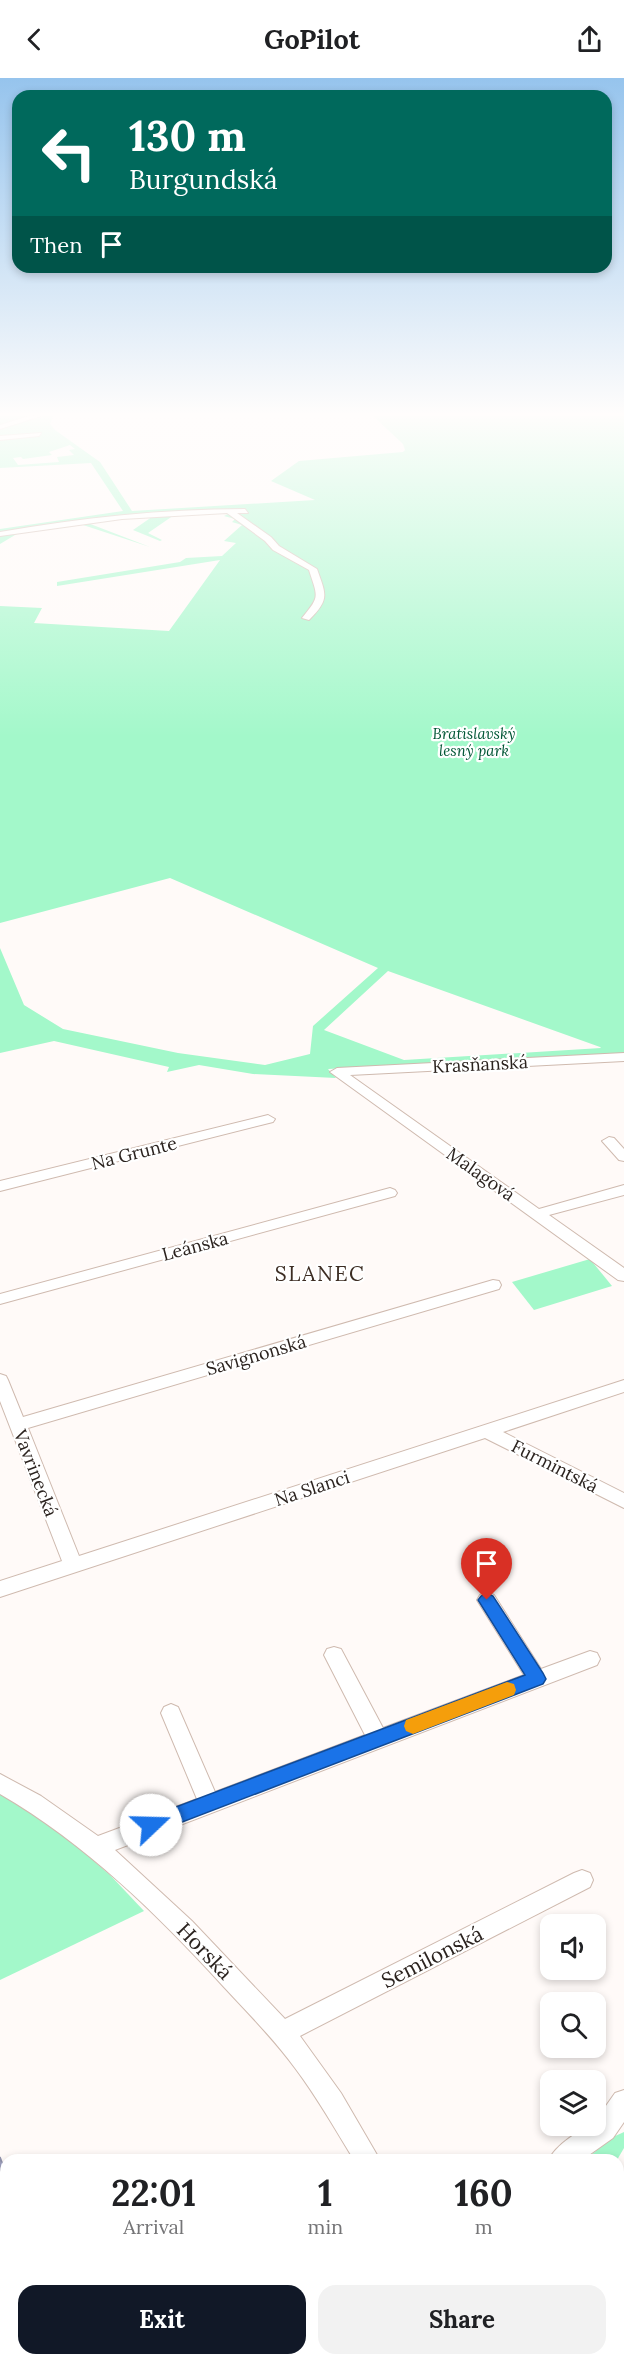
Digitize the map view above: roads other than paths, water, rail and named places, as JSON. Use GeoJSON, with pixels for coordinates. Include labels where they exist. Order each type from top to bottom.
{"type":"FeatureCollection","features":[{"type":"Feature","properties":{"kind":"street"},"geometry":{"type":"LineString","coordinates":[[0,534],[77,523]]}},
{"type":"Feature","properties":{"kind":"street"},"geometry":{"type":"LineString","coordinates":[[245,523],[276,548],[313,569],[320,591],[319,605],[306,618]]}},
{"type":"Feature","properties":{"kind":"street","name":"Krasňanská"},"geometry":{"type":"LineString","coordinates":[[337,1072],[624,1057]]}},
{"type":"Feature","properties":{"kind":"street","name":"Malagová"},"geometry":{"type":"LineString","coordinates":[[337,1072],[624,1276]]}},
{"type":"Feature","properties":{"kind":"street","name":"Na Grunte"},"geometry":{"type":"LineString","coordinates":[[0,1186],[268,1119]]}},
{"type":"Feature","properties":{"kind":"street"},"geometry":{"type":"LineString","coordinates":[[609,1141],[624,1157]]}},
{"type":"Feature","properties":{"kind":"street"},"geometry":{"type":"LineString","coordinates":[[537,1214],[624,1190]]}},
{"type":"Feature","properties":{"kind":"street","name":"Leánska"},"geometry":{"type":"LineString","coordinates":[[0,1299],[390,1193]]}},
{"type":"Feature","properties":{"kind":"street","name":"Savignonská"},"geometry":{"type":"LineString","coordinates":[[18,1425],[494,1285]]}},
{"type":"Feature","properties":{"kind":"street","name":"Vavrinecká"},"geometry":{"type":"LineString","coordinates":[[0,1380],[73,1565]]}},
{"type":"Feature","properties":{"kind":"street","name":"Na Slanci"},"geometry":{"type":"LineString","coordinates":[[0,1589],[624,1386]]}},
{"type":"Feature","properties":{"kind":"street","name":"Furmintská"},"geometry":{"type":"LineString","coordinates":[[487,1431],[624,1501]]}},
{"type":"Feature","properties":{"kind":"street"},"geometry":{"type":"LineString","coordinates":[[487,1600],[537,1679]]}},
{"type":"Feature","properties":{"kind":"street"},"geometry":{"type":"LineString","coordinates":[[334,1655],[378,1739]]}},
{"type":"Feature","properties":{"kind":"street"},"geometry":{"type":"LineString","coordinates":[[95,1847],[590,1659]]}},
{"type":"Feature","properties":{"kind":"street"},"geometry":{"type":"LineString","coordinates":[[171,1713],[209,1803]]}},
{"type":"Feature","properties":{"kind":"street","name":"Horská"},"geometry":{"type":"LineString","coordinates":[[0,1783],[42,1807],[95,1847],[163,1908],[282,2033],[310,2067],[364,2154]]}},
{"type":"Feature","properties":{"kind":"street","name":"Semilonská"},"geometry":{"type":"LineString","coordinates":[[282,2033],[582,1880]]}},
{"type":"Feature","properties":{"kind":"street"},"geometry":{"type":"LineString","coordinates":[[570,2154],[604,2130],[624,2102]]}},
{"type":"Feature","properties":{"kind":"district","name":"SLANEC"},"geometry":{"type":"Point","coordinates":[320,1273]}},
{"type":"Feature","properties":{"kind":"park label","name":"Bratislavský lesný park"},"geometry":{"type":"Point","coordinates":[474,742]}}]}
